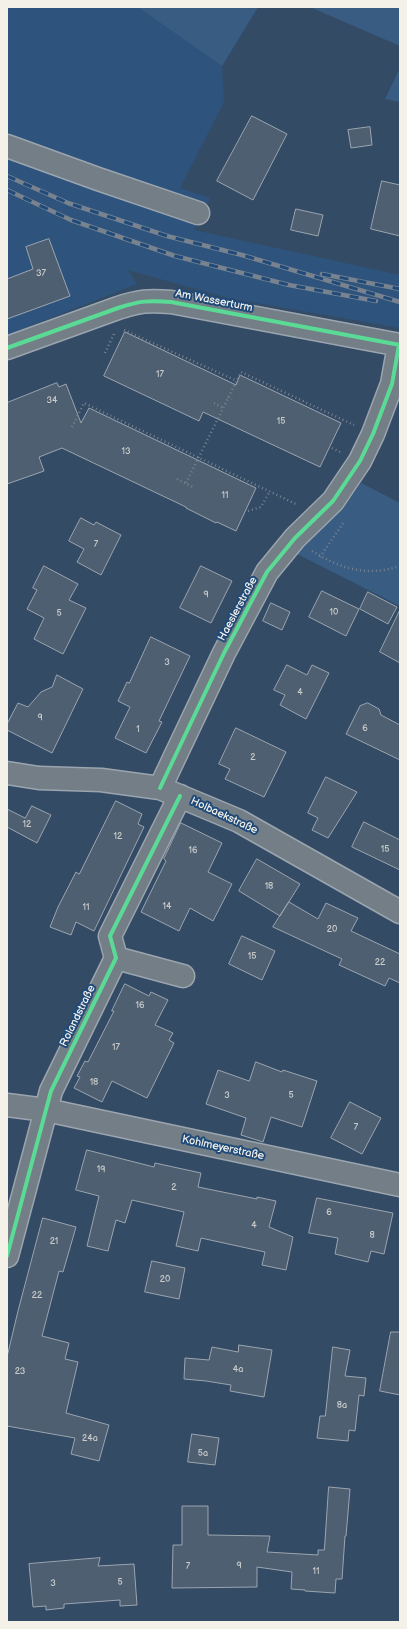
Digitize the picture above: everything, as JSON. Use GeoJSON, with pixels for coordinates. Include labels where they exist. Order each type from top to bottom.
{"type":"FeatureCollection","features":[{"type":"Feature","properties":{"kind":"street"},"geometry":{"type":"LineString","coordinates":[[7,146],[198,213]]}},
{"type":"Feature","properties":{"kind":"street","name":"Am Wasserturm"},"geometry":{"type":"LineString","coordinates":[[7,348],[135,302],[150,300],[171,302],[400,345]]}},
{"type":"Feature","properties":{"kind":"street","name":"Haeslerstraße"},"geometry":{"type":"LineString","coordinates":[[170,792],[224,653],[267,572],[295,538],[333,501],[360,461],[373,434],[392,384],[400,345]]}},
{"type":"Feature","properties":{"kind":"street","name":"Holbaekstraße"},"geometry":{"type":"LineString","coordinates":[[7,773],[39,778],[101,780],[170,792],[239,821],[400,912]]}},
{"type":"Feature","properties":{"kind":"street"},"geometry":{"type":"LineString","coordinates":[[170,792],[110,936],[116,958],[183,976]]}},
{"type":"Feature","properties":{"kind":"street","name":"Rolandstraße"},"geometry":{"type":"LineString","coordinates":[[7,1256],[51,1091],[116,958]]}},
{"type":"Feature","properties":{"kind":"street","name":"Kohlmeyerstraße"},"geometry":{"type":"LineString","coordinates":[[7,1105],[46,1110],[400,1185]]}},
{"type":"Feature","properties":{"kind":"path"},"geometry":{"type":"LineString","coordinates":[[105,353],[118,327],[236,381]]}},
{"type":"Feature","properties":{"kind":"path"},"geometry":{"type":"LineString","coordinates":[[186,483],[241,372],[373,434]]}},
{"type":"Feature","properties":{"kind":"path"},"geometry":{"type":"LineString","coordinates":[[228,397],[232,399]]}},
{"type":"Feature","properties":{"kind":"path"},"geometry":{"type":"LineString","coordinates":[[72,427],[84,403],[318,514]]}},
{"type":"Feature","properties":{"kind":"path"},"geometry":{"type":"LineString","coordinates":[[214,403],[223,408]]}},
{"type":"Feature","properties":{"kind":"path"},"geometry":{"type":"LineString","coordinates":[[177,479],[194,487]]}},
{"type":"Feature","properties":{"kind":"path"},"geometry":{"type":"LineString","coordinates":[[248,511],[261,506],[270,491]]}},
{"type":"Feature","properties":{"kind":"path"},"geometry":{"type":"LineString","coordinates":[[320,557],[349,516]]}},
{"type":"Feature","properties":{"kind":"path"},"geometry":{"type":"LineString","coordinates":[[295,538],[320,557],[353,570],[386,570],[400,566]]}},
{"type":"Feature","properties":{"kind":"shaded area"},"geometry":{"type":"Polygon","coordinates":[[[7,7],[258,7],[222,66],[224,102],[180,188],[210,198],[194,230],[400,275],[400,328],[228,298],[128,270],[137,284],[7,335],[7,7]]]}},
{"type":"Feature","properties":{"kind":"shaded area"},"geometry":{"type":"Polygon","coordinates":[[[138,7],[258,7],[222,66],[138,7]]]}},
{"type":"Feature","properties":{"kind":"shaded area"},"geometry":{"type":"Polygon","coordinates":[[[310,7],[400,7],[400,46],[310,7]]]}},
{"type":"Feature","properties":{"kind":"shaded area"},"geometry":{"type":"Polygon","coordinates":[[[400,68],[400,102],[385,99],[400,68]]]}},
{"type":"Feature","properties":{"kind":"shaded area"},"geometry":{"type":"Polygon","coordinates":[[[361,483],[400,503],[400,606],[297,554],[344,507],[361,483]]]}},
{"type":"Feature","properties":{"kind":"building"},"geometry":{"type":"Polygon","coordinates":[[[252,116],[287,134],[253,200],[217,181],[252,116]]]}},
{"type":"Feature","properties":{"kind":"building"},"geometry":{"type":"Polygon","coordinates":[[[370,127],[372,145],[351,148],[348,130],[370,127]]]}},
{"type":"Feature","properties":{"kind":"building"},"geometry":{"type":"Polygon","coordinates":[[[382,181],[400,185],[400,236],[371,229],[382,181]]]}},
{"type":"Feature","properties":{"kind":"building"},"geometry":{"type":"Polygon","coordinates":[[[296,209],[323,215],[318,236],[291,230],[296,209]]]}},
{"type":"Feature","properties":{"kind":"building"},"geometry":{"type":"Polygon","coordinates":[[[49,239],[70,296],[7,319],[7,279],[33,269],[26,247],[49,239]]]}},
{"type":"Feature","properties":{"kind":"building"},"geometry":{"type":"Polygon","coordinates":[[[125,332],[236,385],[240,375],[341,423],[320,467],[203,412],[199,421],[104,376],[125,332]]]}},
{"type":"Feature","properties":{"kind":"building"},"geometry":{"type":"Polygon","coordinates":[[[57,383],[59,387],[66,384],[81,423],[89,408],[256,488],[236,531],[217,522],[216,523],[186,507],[62,448],[39,457],[44,471],[7,484],[7,403],[57,383]]]}},
{"type":"Feature","properties":{"kind":"building"},"geometry":{"type":"Polygon","coordinates":[[[81,518],[94,525],[96,522],[121,535],[101,575],[77,562],[84,549],[69,541],[81,518]]]}},
{"type":"Feature","properties":{"kind":"building"},"geometry":{"type":"Polygon","coordinates":[[[44,566],[78,584],[69,600],[86,608],[63,654],[34,639],[44,618],[27,609],[37,590],[33,588],[44,566]]]}},
{"type":"Feature","properties":{"kind":"building"},"geometry":{"type":"Polygon","coordinates":[[[201,566],[232,581],[211,623],[180,608],[201,566]]]}},
{"type":"Feature","properties":{"kind":"building"},"geometry":{"type":"Polygon","coordinates":[[[322,591],[359,609],[346,636],[309,617],[322,591]]]}},
{"type":"Feature","properties":{"kind":"building"},"geometry":{"type":"Polygon","coordinates":[[[368,592],[397,607],[388,624],[360,609],[368,592]]]}},
{"type":"Feature","properties":{"kind":"building"},"geometry":{"type":"Polygon","coordinates":[[[271,603],[290,612],[282,630],[263,621],[271,603]]]}},
{"type":"Feature","properties":{"kind":"building"},"geometry":{"type":"Polygon","coordinates":[[[400,610],[400,663],[380,652],[400,610]]]}},
{"type":"Feature","properties":{"kind":"building"},"geometry":{"type":"Polygon","coordinates":[[[151,637],[190,656],[159,721],[162,722],[146,753],[115,738],[130,707],[118,701],[127,682],[129,683],[151,637]]]}},
{"type":"Feature","properties":{"kind":"building"},"geometry":{"type":"Polygon","coordinates":[[[287,665],[307,675],[312,665],[329,673],[306,719],[280,705],[285,695],[274,690],[287,665]]]}},
{"type":"Feature","properties":{"kind":"building"},"geometry":{"type":"Polygon","coordinates":[[[57,675],[83,689],[52,753],[7,730],[7,724],[18,703],[28,707],[41,692],[52,687],[57,675]]]}},
{"type":"Feature","properties":{"kind":"building"},"geometry":{"type":"Polygon","coordinates":[[[368,703],[379,709],[381,715],[400,725],[400,760],[346,734],[360,706],[368,703]]]}},
{"type":"Feature","properties":{"kind":"building"},"geometry":{"type":"Polygon","coordinates":[[[236,728],[286,752],[264,797],[225,779],[230,769],[219,764],[236,728]]]}},
{"type":"Feature","properties":{"kind":"building"},"geometry":{"type":"Polygon","coordinates":[[[326,777],[357,792],[328,838],[312,830],[318,818],[308,813],[326,777]]]}},
{"type":"Feature","properties":{"kind":"building"},"geometry":{"type":"Polygon","coordinates":[[[116,801],[142,814],[138,824],[144,827],[94,931],[76,922],[71,935],[50,927],[58,907],[76,872],[79,874],[116,801]]]}},
{"type":"Feature","properties":{"kind":"building"},"geometry":{"type":"Polygon","coordinates":[[[32,806],[51,815],[37,843],[7,827],[7,809],[25,818],[32,806]]]}},
{"type":"Feature","properties":{"kind":"building"},"geometry":{"type":"Polygon","coordinates":[[[364,822],[400,840],[400,870],[352,847],[364,822]]]}},
{"type":"Feature","properties":{"kind":"building"},"geometry":{"type":"Polygon","coordinates":[[[181,823],[222,843],[208,872],[232,884],[213,921],[190,908],[179,931],[141,912],[166,861],[164,859],[181,823]]]}},
{"type":"Feature","properties":{"kind":"building"},"geometry":{"type":"Polygon","coordinates":[[[257,859],[300,884],[280,916],[239,891],[257,859]]]}},
{"type":"Feature","properties":{"kind":"building"},"geometry":{"type":"Polygon","coordinates":[[[289,902],[318,919],[326,903],[358,918],[351,931],[400,954],[400,983],[389,978],[385,986],[339,965],[342,959],[273,927],[289,902]]]}},
{"type":"Feature","properties":{"kind":"building"},"geometry":{"type":"Polygon","coordinates":[[[242,936],[275,951],[262,980],[229,964],[242,936]]]}},
{"type":"Feature","properties":{"kind":"building"},"geometry":{"type":"Polygon","coordinates":[[[125,984],[149,996],[151,992],[168,1000],[155,1025],[173,1033],[169,1040],[174,1043],[147,1098],[112,1081],[102,1102],[74,1088],[80,1077],[77,1076],[85,1061],[88,1062],[114,1011],[112,1011],[125,984]]]}},
{"type":"Feature","properties":{"kind":"building"},"geometry":{"type":"Polygon","coordinates":[[[256,1062],[282,1072],[283,1070],[317,1081],[302,1127],[271,1117],[263,1142],[241,1135],[246,1118],[206,1104],[218,1070],[249,1081],[256,1062]]]}},
{"type":"Feature","properties":{"kind":"building"},"geometry":{"type":"Polygon","coordinates":[[[350,1102],[381,1118],[362,1154],[331,1138],[350,1102]]]}},
{"type":"Feature","properties":{"kind":"building"},"geometry":{"type":"Polygon","coordinates":[[[87,1150],[154,1167],[155,1163],[201,1173],[198,1187],[257,1199],[257,1197],[276,1201],[269,1227],[293,1237],[286,1270],[262,1265],[265,1252],[201,1238],[198,1251],[176,1246],[184,1212],[132,1200],[125,1223],[116,1220],[108,1251],[87,1246],[99,1196],[76,1190],[87,1150]]]}},
{"type":"Feature","properties":{"kind":"building"},"geometry":{"type":"Polygon","coordinates":[[[317,1198],[393,1213],[384,1254],[371,1251],[368,1262],[335,1254],[338,1238],[309,1233],[317,1198]]]}},
{"type":"Feature","properties":{"kind":"building"},"geometry":{"type":"Polygon","coordinates":[[[43,1218],[76,1227],[63,1272],[59,1271],[42,1336],[69,1343],[65,1359],[78,1362],[66,1413],[109,1425],[99,1461],[71,1454],[75,1438],[7,1426],[7,1357],[43,1218]]]}},
{"type":"Feature","properties":{"kind":"building"},"geometry":{"type":"Polygon","coordinates":[[[152,1261],[185,1268],[179,1299],[145,1292],[152,1261]]]}},
{"type":"Feature","properties":{"kind":"building"},"geometry":{"type":"Polygon","coordinates":[[[391,1332],[400,1332],[400,1395],[380,1391],[391,1332]]]}},
{"type":"Feature","properties":{"kind":"building"},"geometry":{"type":"Polygon","coordinates":[[[239,1345],[272,1350],[264,1397],[230,1391],[231,1385],[184,1379],[185,1358],[209,1360],[212,1347],[238,1352],[239,1345]]]}},
{"type":"Feature","properties":{"kind":"building"},"geometry":{"type":"Polygon","coordinates":[[[333,1347],[350,1350],[345,1376],[366,1378],[364,1396],[359,1395],[355,1431],[349,1430],[348,1441],[317,1438],[320,1416],[325,1416],[333,1347]]]}},
{"type":"Feature","properties":{"kind":"building"},"geometry":{"type":"Polygon","coordinates":[[[192,1434],[219,1438],[215,1465],[188,1462],[192,1434]]]}},
{"type":"Feature","properties":{"kind":"building"},"geometry":{"type":"Polygon","coordinates":[[[329,1487],[350,1489],[342,1579],[336,1579],[335,1593],[291,1589],[292,1572],[257,1567],[257,1587],[172,1588],[173,1545],[182,1545],[182,1506],[208,1506],[208,1535],[270,1536],[267,1552],[318,1555],[318,1550],[324,1550],[329,1487]]]}},
{"type":"Feature","properties":{"kind":"building"},"geometry":{"type":"Polygon","coordinates":[[[100,1558],[98,1566],[134,1564],[137,1605],[120,1606],[120,1600],[64,1604],[64,1608],[46,1610],[46,1606],[33,1607],[29,1564],[100,1558]]]}},
{"type":"Feature","properties":{"kind":"railway"},"geometry":{"type":"LineString","coordinates":[[7,176],[68,203],[167,236],[242,255],[400,302]]}},
{"type":"Feature","properties":{"kind":"railway"},"geometry":{"type":"LineString","coordinates":[[7,190],[71,220],[175,256],[289,285],[376,301]]}},
{"type":"Feature","properties":{"kind":"railway"},"geometry":{"type":"LineString","coordinates":[[322,274],[400,289]]}},
{"type":"Feature","properties":{"kind":"cycle path"},"geometry":{"type":"LineString","coordinates":[[7,348],[125,306],[138,302],[156,301],[171,302],[400,345]]}},
{"type":"Feature","properties":{"kind":"cycle path"},"geometry":{"type":"LineString","coordinates":[[160,788],[224,653],[267,572],[295,538],[333,501],[360,461],[373,434],[392,384],[399,345]]}},
{"type":"Feature","properties":{"kind":"cycle path"},"geometry":{"type":"LineString","coordinates":[[7,1256],[51,1091],[116,958],[110,936],[180,796]]}}]}
